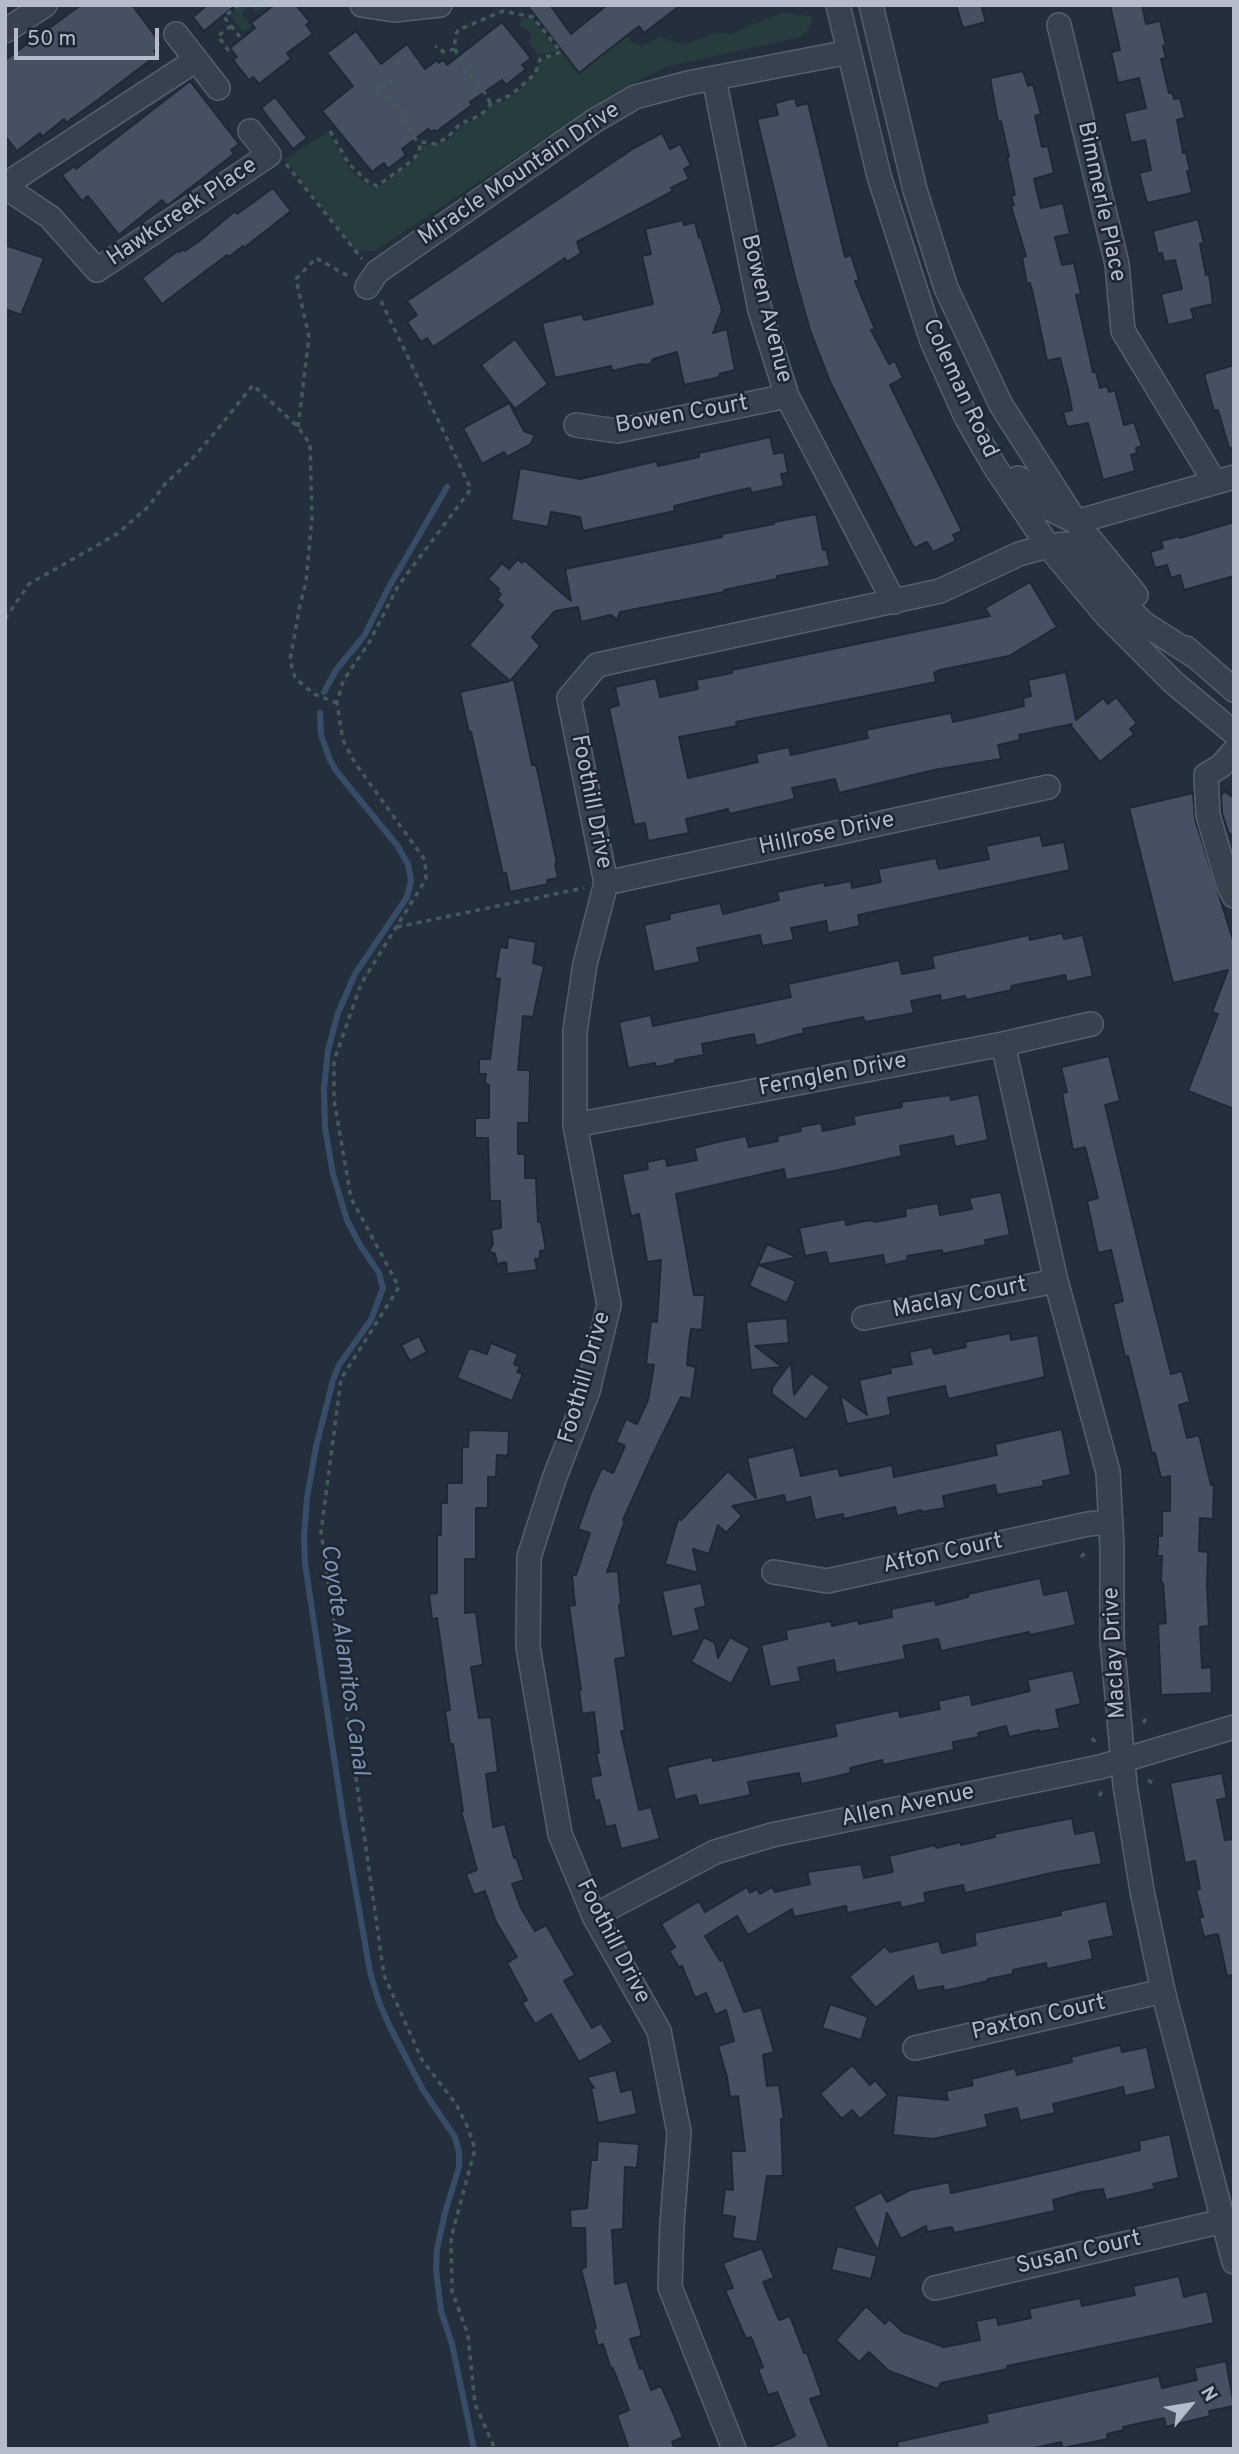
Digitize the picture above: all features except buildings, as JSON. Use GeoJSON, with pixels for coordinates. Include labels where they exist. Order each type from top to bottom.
{"type":"FeatureCollection","features":[{"type":"Feature","properties":{"kind":"street"},"geometry":{"type":"LineString","coordinates":[[5,32],[45,5]]}},
{"type":"Feature","properties":{"kind":"street"},"geometry":{"type":"LineString","coordinates":[[362,5],[394,10],[440,5]]}},
{"type":"Feature","properties":{"kind":"street","name":"Coleman Road"},"geometry":{"type":"LineString","coordinates":[[838,5],[879,176],[932,341],[967,417],[995,467],[1048,546],[1106,615],[1173,682],[1234,733]]}},
{"type":"Feature","properties":{"kind":"street","name":"Coleman Road"},"geometry":{"type":"LineString","coordinates":[[871,5],[915,190],[946,288],[1001,405],[1076,522],[1131,589],[1196,657],[1234,690]]}},
{"type":"Feature","properties":{"kind":"street","name":"Bimmerle Place"},"geometry":{"type":"LineString","coordinates":[[1059,25],[1117,264],[1123,331],[1224,479]]}},
{"type":"Feature","properties":{"kind":"street"},"geometry":{"type":"LineString","coordinates":[[176,34],[218,88]]}},
{"type":"Feature","properties":{"kind":"street","name":"Miracle Mountain Drive"},"geometry":{"type":"LineString","coordinates":[[375,286],[594,121],[635,97],[714,78],[849,52]]}},
{"type":"Feature","properties":{"kind":"street"},"geometry":{"type":"LineString","coordinates":[[5,186],[196,60]]}},
{"type":"Feature","properties":{"kind":"street","name":"Bowen Avenue"},"geometry":{"type":"LineString","coordinates":[[714,78],[760,310],[787,396],[894,602]]}},
{"type":"Feature","properties":{"kind":"street"},"geometry":{"type":"LineString","coordinates":[[250,131],[269,155]]}},
{"type":"Feature","properties":{"kind":"street","name":"Hawkcreek Place"},"geometry":{"type":"LineString","coordinates":[[5,186],[50,217],[97,270],[269,155]]}},
{"type":"Feature","properties":{"kind":"street","name":"Bowen Court"},"geometry":{"type":"LineString","coordinates":[[576,425],[617,431],[787,396]]}},
{"type":"Feature","properties":{"kind":"street"},"geometry":{"type":"LineString","coordinates":[[995,467],[1022,480],[1034,499],[1076,522],[1224,479]]}},
{"type":"Feature","properties":{"kind":"street"},"geometry":{"type":"LineString","coordinates":[[1048,546],[1067,544],[1143,623],[1196,657]]}},
{"type":"Feature","properties":{"kind":"street","name":"Foothill Drive"},"geometry":{"type":"LineString","coordinates":[[734,2449],[670,2287],[679,2132],[659,2031],[594,1916],[560,1834],[528,1647],[529,1557],[554,1479],[587,1391],[609,1305],[575,1125],[575,1031],[585,964],[606,883],[569,698],[597,665],[940,591],[1019,554],[1048,546]]}},
{"type":"Feature","properties":{"kind":"street"},"geometry":{"type":"LineString","coordinates":[[1234,751],[1221,766],[1206,775],[1208,815],[1234,897]]}},
{"type":"Feature","properties":{"kind":"street","name":"Hillrose Drive"},"geometry":{"type":"LineString","coordinates":[[606,883],[1048,787]]}},
{"type":"Feature","properties":{"kind":"street","name":"Fernglen Drive"},"geometry":{"type":"LineString","coordinates":[[575,1125],[1003,1044],[1091,1024]]}},
{"type":"Feature","properties":{"kind":"street","name":"Maclay Drive"},"geometry":{"type":"LineString","coordinates":[[1003,1044],[1056,1281],[1108,1472],[1112,1640],[1123,1760],[1140,1878],[1163,1991],[1234,2262]]}},
{"type":"Feature","properties":{"kind":"street","name":"Maclay Court"},"geometry":{"type":"LineString","coordinates":[[864,1318],[1056,1281]]}},
{"type":"Feature","properties":{"kind":"street","name":"Afton Court"},"geometry":{"type":"LineString","coordinates":[[774,1572],[827,1581],[1088,1524],[1111,1522]]}},
{"type":"Feature","properties":{"kind":"street","name":"Allen Avenue"},"geometry":{"type":"LineString","coordinates":[[594,1916],[715,1852],[772,1835],[1123,1760],[1234,1727]]}},
{"type":"Feature","properties":{"kind":"street","name":"Paxton Court"},"geometry":{"type":"LineString","coordinates":[[915,2048],[1163,1991]]}},
{"type":"Feature","properties":{"kind":"street","name":"Susan Court"},"geometry":{"type":"LineString","coordinates":[[935,2287],[1223,2221]]}},
{"type":"Feature","properties":{"kind":"path"},"geometry":{"type":"LineString","coordinates":[[239,5],[224,17],[240,37]]}},
{"type":"Feature","properties":{"kind":"path"},"geometry":{"type":"LineString","coordinates":[[393,79],[377,91],[404,114],[415,139],[436,144],[460,124],[481,115],[491,104],[511,95],[534,74],[540,59],[561,52],[533,16],[502,11],[458,30],[455,36],[455,49],[464,69],[483,90],[491,104]]}},
{"type":"Feature","properties":{"kind":"path"},"geometry":{"type":"LineString","coordinates":[[231,26],[218,36],[232,54]]}},
{"type":"Feature","properties":{"kind":"path"},"geometry":{"type":"LineString","coordinates":[[435,46],[444,52],[455,49]]}},
{"type":"Feature","properties":{"kind":"path"},"geometry":{"type":"LineString","coordinates":[[330,131],[349,164],[368,182],[377,186],[413,160],[421,142]]}},
{"type":"Feature","properties":{"kind":"path"},"geometry":{"type":"LineString","coordinates":[[269,155],[282,159],[357,254],[375,286],[471,489],[398,586],[370,641],[343,681],[337,703],[343,740],[355,763],[425,860],[426,879],[361,984],[334,1061],[334,1100],[351,1198],[399,1287],[341,1379],[321,1532],[384,1975],[422,2060],[456,2104],[475,2149],[451,2238],[452,2291],[468,2335],[475,2404],[495,2449]]}},
{"type":"Feature","properties":{"kind":"path"},"geometry":{"type":"LineString","coordinates":[[298,427],[309,337],[296,279],[316,258],[375,286]]}},
{"type":"Feature","properties":{"kind":"path"},"geometry":{"type":"LineString","coordinates":[[5,620],[29,584],[117,534],[149,506],[165,484],[192,459],[253,385],[298,427],[310,444],[312,518],[306,582],[290,660],[295,678],[314,695],[337,703]]}},
{"type":"Feature","properties":{"kind":"path"},"geometry":{"type":"LineString","coordinates":[[397,927],[606,883]]}},
{"type":"Feature","properties":{"kind":"path"},"geometry":{"type":"LineString","coordinates":[[1080,1557],[1086,1552]]}},
{"type":"Feature","properties":{"kind":"path"},"geometry":{"type":"LineString","coordinates":[[1143,1723],[1147,1717]]}},
{"type":"Feature","properties":{"kind":"path"},"geometry":{"type":"LineString","coordinates":[[1092,1738],[1097,1744]]}},
{"type":"Feature","properties":{"kind":"path"},"geometry":{"type":"LineString","coordinates":[[1148,1780],[1154,1784]]}},
{"type":"Feature","properties":{"kind":"path"},"geometry":{"type":"LineString","coordinates":[[1099,1796],[1102,1790]]}},
{"type":"Feature","properties":{"kind":"green space"},"geometry":{"type":"Polygon","coordinates":[[[242,5],[265,5],[256,12],[247,7],[242,14],[252,26],[243,32],[230,15],[242,5]]]}},
{"type":"Feature","properties":{"kind":"green space"},"geometry":{"type":"Polygon","coordinates":[[[783,12],[813,17],[809,29],[800,37],[666,67],[613,93],[375,251],[355,250],[285,159],[328,132],[351,171],[374,188],[383,185],[397,172],[411,165],[423,146],[447,141],[463,125],[481,117],[493,105],[508,99],[535,75],[539,62],[543,59],[563,52],[579,72],[626,36],[633,43],[642,46],[660,37],[684,45],[716,33],[731,34],[783,12]]]}},
{"type":"Feature","properties":{"kind":"green space"},"geometry":{"type":"Polygon","coordinates":[[[532,18],[558,51],[538,55],[529,42],[529,31],[519,25],[523,19],[532,18]]]}},
{"type":"Feature","properties":{"kind":"waterway","name":"Coyote Alamitos Canal"},"geometry":{"type":"LineString","coordinates":[[324,692],[336,670],[364,636],[447,487]]}},
{"type":"Feature","properties":{"kind":"waterway","name":"Coyote Alamitos Canal"},"geometry":{"type":"LineString","coordinates":[[320,713],[321,735],[330,760],[397,845],[408,864],[411,881],[407,897],[355,974],[338,1013],[328,1050],[324,1089],[325,1128],[333,1174],[347,1220],[379,1273],[383,1288],[371,1320],[339,1365],[333,1380],[316,1447],[307,1498],[305,1563],[343,1817],[370,1972],[389,2025],[423,2090],[455,2137],[459,2152],[459,2167],[437,2249],[436,2270],[441,2311],[452,2344],[474,2449]]}}]}
